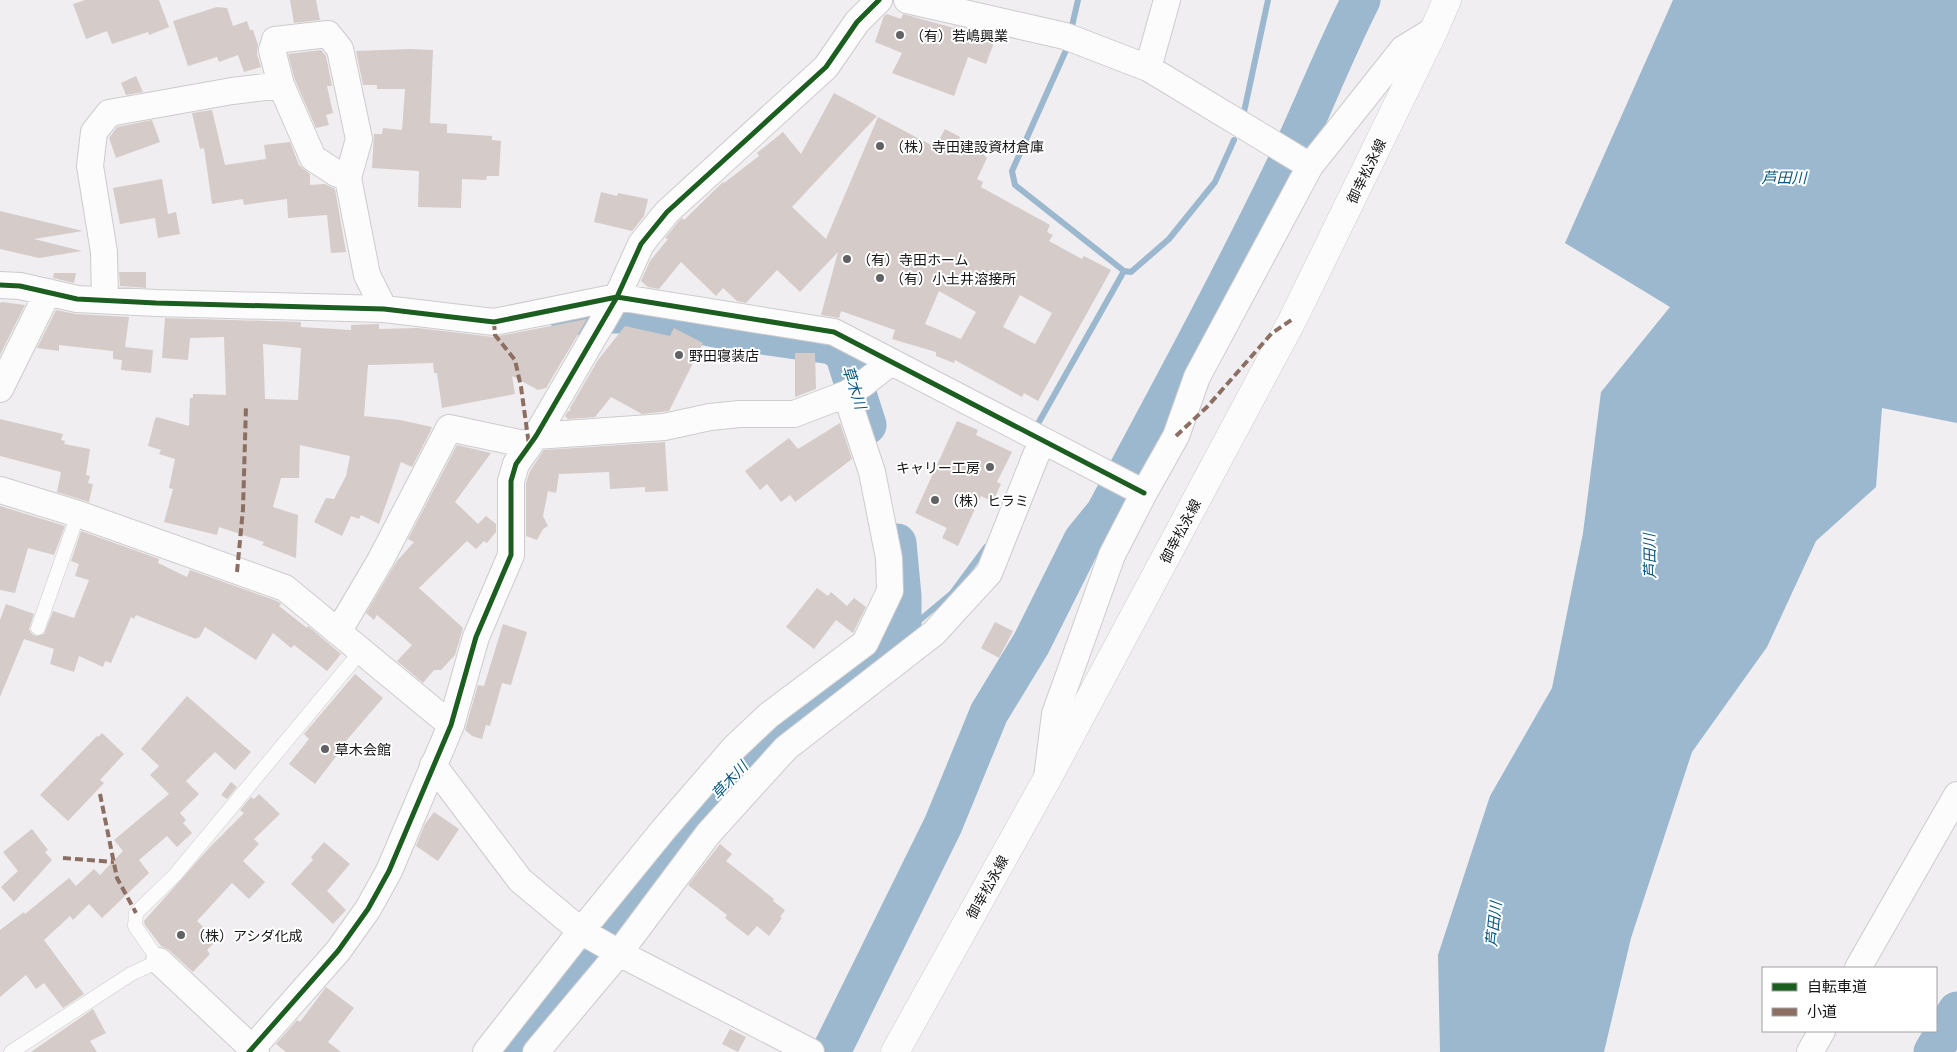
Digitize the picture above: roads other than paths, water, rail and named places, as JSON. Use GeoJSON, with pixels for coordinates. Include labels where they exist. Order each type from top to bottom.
{"type":"FeatureCollection","features":[{"type":"Feature","properties":{"kind":"main road","name":"御幸松永線"},"geometry":{"type":"LineString","coordinates":[[895,1052],[1046,781],[1293,319],[1447,0]]}},
{"type":"Feature","properties":{"kind":"street"},"geometry":{"type":"LineString","coordinates":[[159,961],[253,1051],[338,951],[368,909],[389,871],[451,725],[476,637],[511,555],[510,482],[516,464],[532,441],[611,308],[641,244],[667,212],[826,67],[857,22],[879,0]]}},
{"type":"Feature","properties":{"kind":"street"},"geometry":{"type":"LineString","coordinates":[[907,0],[1065,36],[1148,68],[1304,163]]}},
{"type":"Feature","properties":{"kind":"street"},"geometry":{"type":"LineString","coordinates":[[1148,68],[1167,0]]}},
{"type":"Feature","properties":{"kind":"street"},"geometry":{"type":"LineString","coordinates":[[1046,781],[1055,714],[1112,556],[1129,485],[1176,436],[1197,377],[1304,163],[1403,49],[1434,30]]}},
{"type":"Feature","properties":{"kind":"street"},"geometry":{"type":"LineString","coordinates":[[348,178],[336,174],[314,158],[281,85],[272,50],[275,40],[328,34],[340,49],[359,139],[348,178],[367,275],[384,309]]}},
{"type":"Feature","properties":{"kind":"street"},"geometry":{"type":"LineString","coordinates":[[105,300],[104,252],[90,166],[94,132],[109,113],[232,91],[281,85]]}},
{"type":"Feature","properties":{"kind":"street"},"geometry":{"type":"LineString","coordinates":[[0,285],[20,286],[46,297],[156,303],[384,309],[494,322],[611,308],[834,332],[1129,485]]}},
{"type":"Feature","properties":{"kind":"street"},"geometry":{"type":"LineString","coordinates":[[0,389],[46,297]]}},
{"type":"Feature","properties":{"kind":"street"},"geometry":{"type":"LineString","coordinates":[[338,632],[380,561],[449,428],[532,441],[664,427],[710,417],[740,414],[794,414],[854,389],[891,362]]}},
{"type":"Feature","properties":{"kind":"street"},"geometry":{"type":"LineString","coordinates":[[536,1052],[664,829],[734,748],[768,714],[865,643],[890,591],[889,558],[854,389]]}},
{"type":"Feature","properties":{"kind":"street"},"geometry":{"type":"LineString","coordinates":[[486,1052],[708,834],[786,748],[934,633],[989,574],[1035,436]]}},
{"type":"Feature","properties":{"kind":"street"},"geometry":{"type":"LineString","coordinates":[[0,490],[78,514],[285,588],[451,725]]}},
{"type":"Feature","properties":{"kind":"street"},"geometry":{"type":"LineString","coordinates":[[433,765],[520,880],[600,942],[812,1052]]}},
{"type":"Feature","properties":{"kind":"street"},"geometry":{"type":"LineString","coordinates":[[1859,967],[1957,795]]}},
{"type":"Feature","properties":{"kind":"street"},"geometry":{"type":"LineString","coordinates":[[1810,1052],[1821,1032]]}},
{"type":"Feature","properties":{"kind":"lane"},"geometry":{"type":"LineString","coordinates":[[38,628],[78,514]]}},
{"type":"Feature","properties":{"kind":"lane"},"geometry":{"type":"LineString","coordinates":[[11,1052],[131,974],[159,961],[135,926],[136,913],[175,875],[361,651]]}},
{"type":"Feature","properties":{"kind":"water","name":"芦田川"},"geometry":{"type":"Polygon","coordinates":[[[1673,0],[1957,0],[1957,423],[1882,408],[1876,487],[1816,541],[1767,647],[1692,752],[1631,938],[1604,1052],[1440,1052],[1438,955],[1490,796],[1552,688],[1583,533],[1601,392],[1670,307],[1565,243],[1673,0]]]}},
{"type":"Feature","properties":{"kind":"waterway"},"geometry":{"type":"LineString","coordinates":[[1072,26],[1078,0]]}},
{"type":"Feature","properties":{"kind":"waterway"},"geometry":{"type":"LineString","coordinates":[[1244,112],[1268,0]]}},
{"type":"Feature","properties":{"kind":"waterway"},"geometry":{"type":"LineString","coordinates":[[831,1052],[943,825],[989,713],[1031,644],[1083,540],[1105,513],[1219,299],[1284,169],[1361,0]]}},
{"type":"Feature","properties":{"kind":"waterway"},"geometry":{"type":"LineString","coordinates":[[1067,48],[1012,171],[1015,185],[1124,271]]}},
{"type":"Feature","properties":{"kind":"waterway"},"geometry":{"type":"LineString","coordinates":[[1035,429],[1124,271],[1131,272],[1169,239],[1215,182],[1234,140]]}},
{"type":"Feature","properties":{"kind":"waterway","name":"草木川"},"geometry":{"type":"LineString","coordinates":[[569,317],[582,314],[646,314],[720,329],[832,345],[844,353],[867,425]]}},
{"type":"Feature","properties":{"kind":"waterway","name":"草木川"},"geometry":{"type":"LineString","coordinates":[[511,1052],[692,820],[763,743],[902,635],[902,596],[897,543]]}},
{"type":"Feature","properties":{"kind":"waterway"},"geometry":{"type":"LineString","coordinates":[[902,635],[952,593],[986,547]]}},
{"type":"Feature","properties":{"kind":"waterway"},"geometry":{"type":"LineString","coordinates":[[1933,1052],[1957,1011]]}},
{"type":"Feature","properties":{"kind":"place","name":"（有）若嶋興業"},"geometry":{"type":"Point","coordinates":[900,35]}},
{"type":"Feature","properties":{"kind":"place","name":"（株）寺田建設資材倉庫"},"geometry":{"type":"Point","coordinates":[880,146]}},
{"type":"Feature","properties":{"kind":"place","name":"（有）寺田ホーム"},"geometry":{"type":"Point","coordinates":[847,259]}},
{"type":"Feature","properties":{"kind":"place","name":"（有）小土井溶接所"},"geometry":{"type":"Point","coordinates":[880,278]}},
{"type":"Feature","properties":{"kind":"place","name":"野田寝装店"},"geometry":{"type":"Point","coordinates":[679,355]}},
{"type":"Feature","properties":{"kind":"place","name":"キャリー工房"},"geometry":{"type":"Point","coordinates":[990,467]}},
{"type":"Feature","properties":{"kind":"place","name":"（株）ヒラミ"},"geometry":{"type":"Point","coordinates":[935,500]}},
{"type":"Feature","properties":{"kind":"place","name":"草木会館"},"geometry":{"type":"Point","coordinates":[325,749]}},
{"type":"Feature","properties":{"kind":"place","name":"（株）アシダ化成"},"geometry":{"type":"Point","coordinates":[181,935]}}]}
